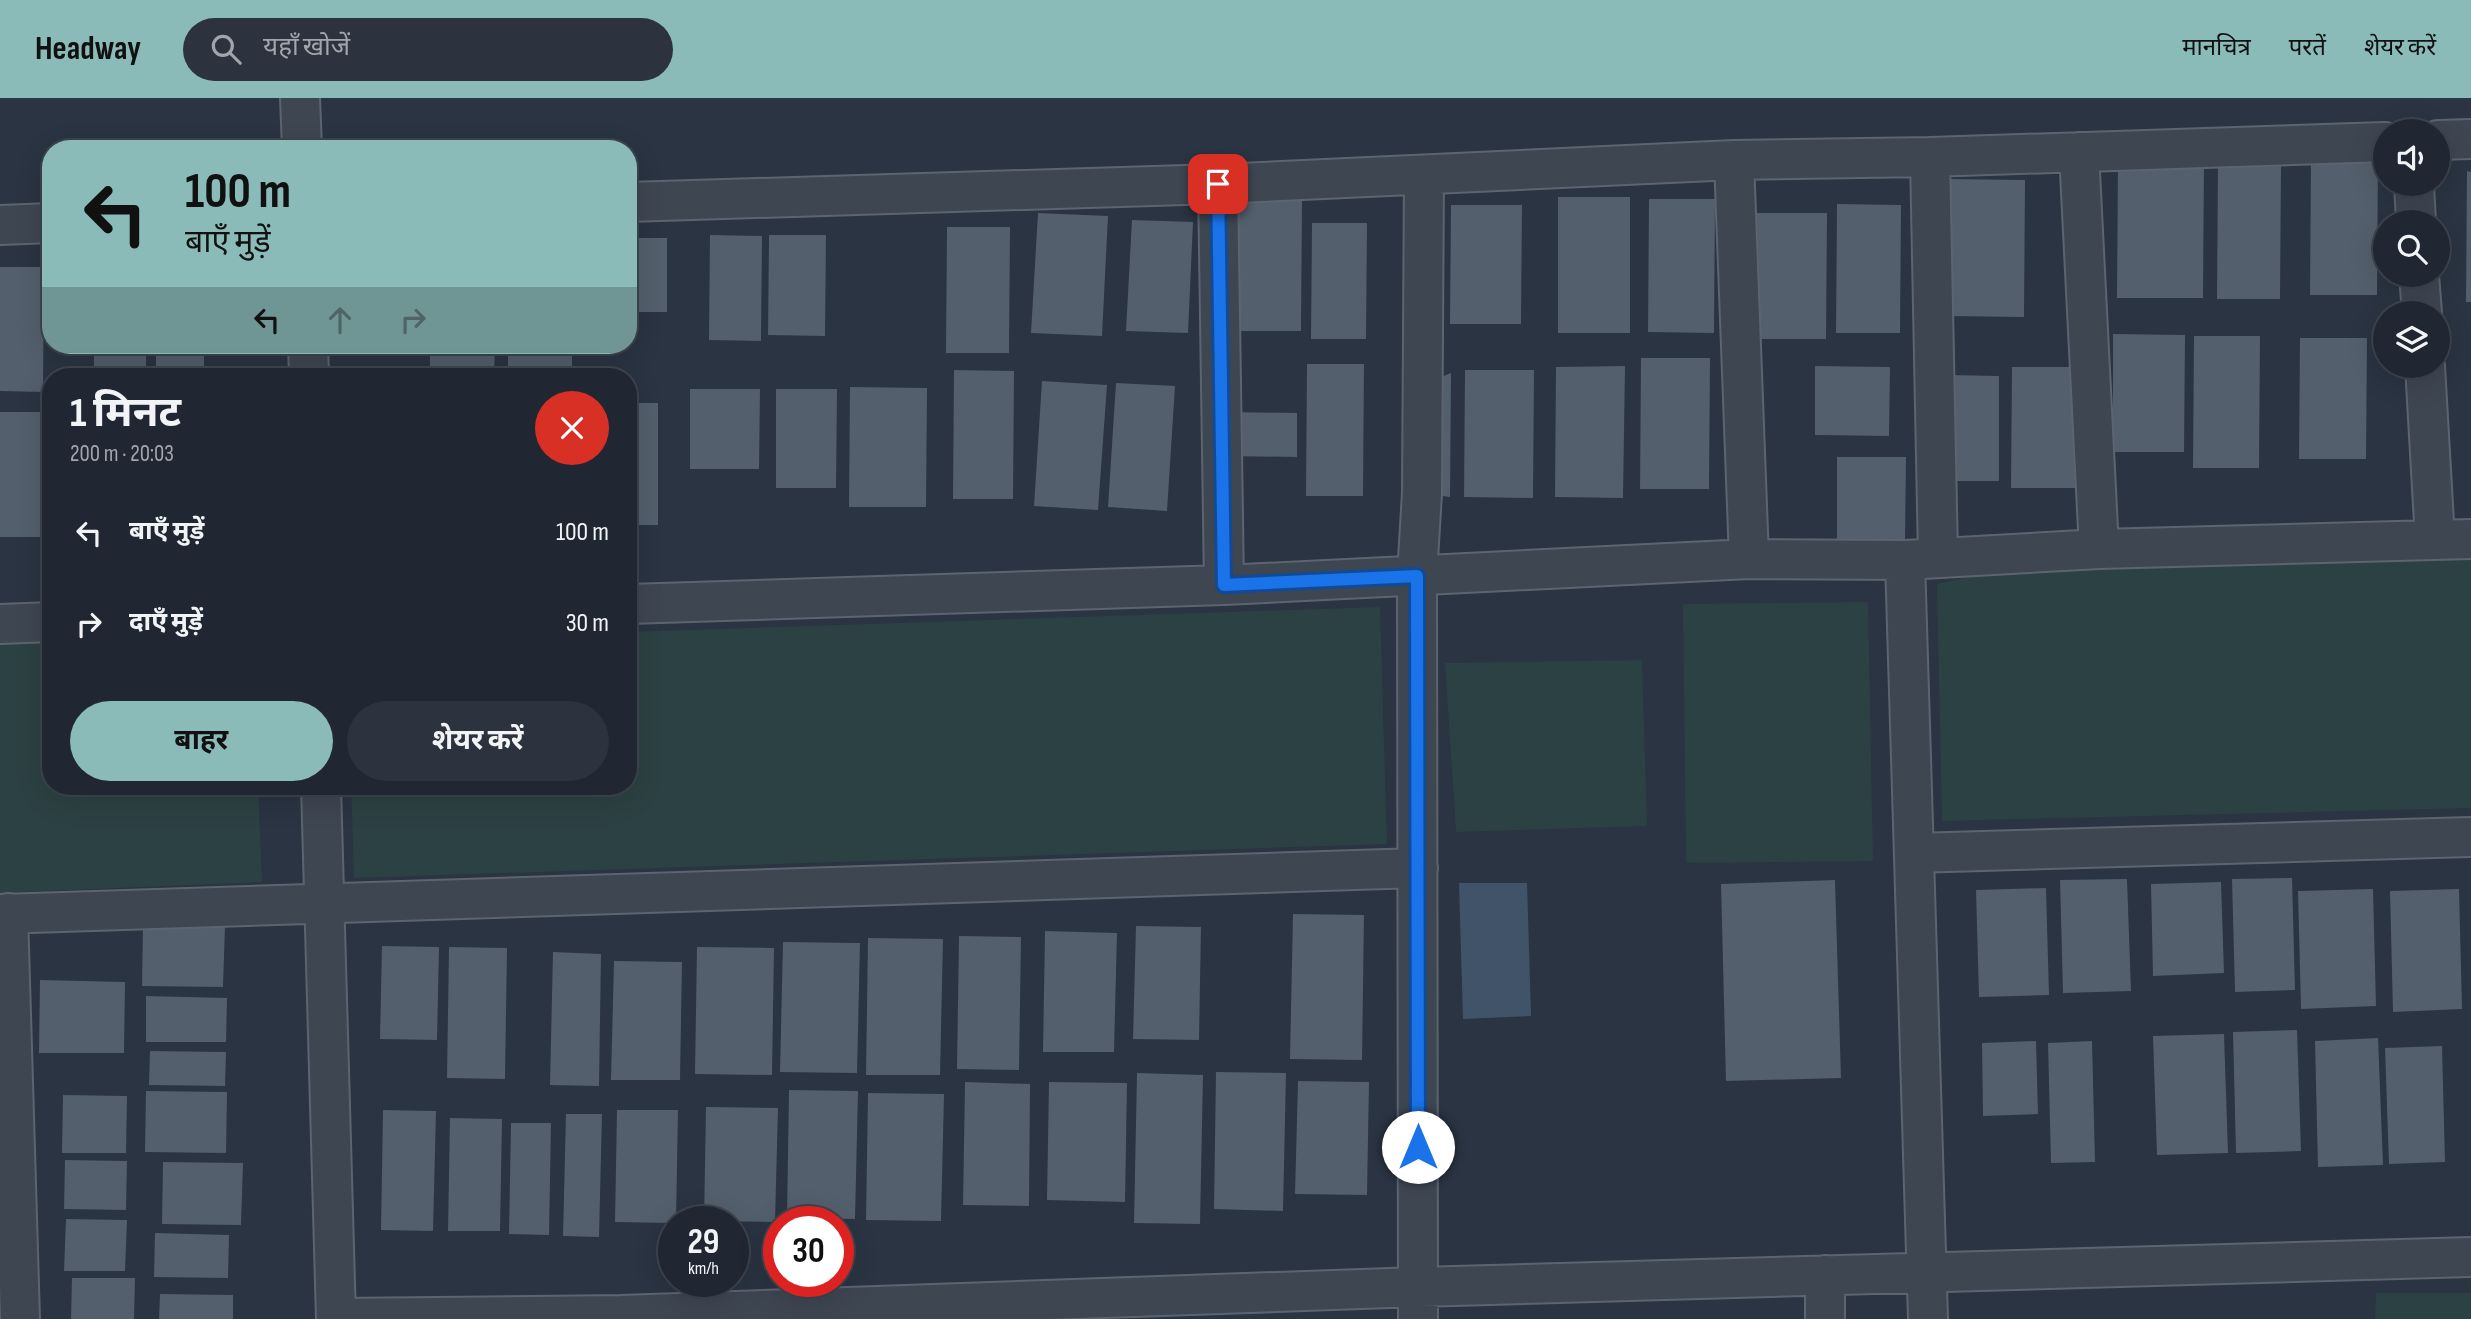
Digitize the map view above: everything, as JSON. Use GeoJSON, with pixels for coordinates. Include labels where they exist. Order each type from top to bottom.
{"type":"FeatureCollection","features":[{"type":"Feature","properties":{"kind":"street"},"geometry":{"type":"LineString","coordinates":[[300,98],[302,140]]}},
{"type":"Feature","properties":{"kind":"street"},"geometry":{"type":"LineString","coordinates":[[2450,140],[2471,139]]}},
{"type":"Feature","properties":{"kind":"street"},"geometry":{"type":"LineString","coordinates":[[637,202],[1218,184],[1734,160],[1930,157],[2373,142]]}},
{"type":"Feature","properties":{"kind":"street"},"geometry":{"type":"LineString","coordinates":[[2079,152],[2099,548]]}},
{"type":"Feature","properties":{"kind":"street"},"geometry":{"type":"LineString","coordinates":[[1928,1319],[1914,853],[1930,157]]}},
{"type":"Feature","properties":{"kind":"street"},"geometry":{"type":"LineString","coordinates":[[1734,160],[1749,559]]}},
{"type":"Feature","properties":{"kind":"street"},"geometry":{"type":"LineString","coordinates":[[1418,1303],[1417,576],[1422,493],[1424,174]]}},
{"type":"Feature","properties":{"kind":"street"},"geometry":{"type":"LineString","coordinates":[[1218,184],[1224,585]]}},
{"type":"Feature","properties":{"kind":"street"},"geometry":{"type":"LineString","coordinates":[[0,225],[42,223]]}},
{"type":"Feature","properties":{"kind":"street"},"geometry":{"type":"LineString","coordinates":[[637,604],[1224,585],[1749,559],[1922,559],[2099,548],[2453,540],[2427,378]]}},
{"type":"Feature","properties":{"kind":"street"},"geometry":{"type":"LineString","coordinates":[[0,624],[42,622]]}},
{"type":"Feature","properties":{"kind":"street"},"geometry":{"type":"LineString","coordinates":[[321,795],[336,1318],[622,1317],[1418,1303],[1825,1275],[2471,1257]]}},
{"type":"Feature","properties":{"kind":"street"},"geometry":{"type":"LineString","coordinates":[[1914,853],[2471,837]]}},
{"type":"Feature","properties":{"kind":"street"},"geometry":{"type":"LineString","coordinates":[[14,1312],[4,914],[1418,868]]}},
{"type":"Feature","properties":{"kind":"street"},"geometry":{"type":"LineString","coordinates":[[1825,1275],[1825,1319]]}},
{"type":"Feature","properties":{"kind":"green space"},"geometry":{"type":"Polygon","coordinates":[[[2099,549],[2471,551],[2471,808],[1942,821],[1937,584],[2099,549]]]}},
{"type":"Feature","properties":{"kind":"green space"},"geometry":{"type":"Polygon","coordinates":[[[1868,602],[1873,861],[1686,863],[1683,604],[1868,602]]]}},
{"type":"Feature","properties":{"kind":"green space"},"geometry":{"type":"Polygon","coordinates":[[[1380,607],[1387,844],[354,878],[351,795],[637,795],[637,632],[1380,607]]]}},
{"type":"Feature","properties":{"kind":"green space"},"geometry":{"type":"Polygon","coordinates":[[[42,640],[42,795],[258,795],[262,882],[0,893],[0,642],[42,640]]]}},
{"type":"Feature","properties":{"kind":"green space"},"geometry":{"type":"Polygon","coordinates":[[[1642,660],[1647,826],[1456,832],[1445,663],[1642,660]]]}},
{"type":"Feature","properties":{"kind":"green space"},"geometry":{"type":"Polygon","coordinates":[[[2376,1293],[2471,1293],[2471,1319],[2375,1319],[2376,1293]]]}},
{"type":"Feature","properties":{"kind":"water"},"geometry":{"type":"Polygon","coordinates":[[[1459,883],[1527,883],[1531,1016],[1463,1019],[1459,883]]]}},
{"type":"Feature","properties":{"kind":"building"},"geometry":{"type":"Polygon","coordinates":[[[2311,157],[2373,157],[2373,196],[2378,196],[2378,210],[2373,210],[2373,287],[2377,287],[2377,295],[2310,295],[2311,157]]]}},
{"type":"Feature","properties":{"kind":"building"},"geometry":{"type":"Polygon","coordinates":[[[2118,161],[2204,161],[2203,298],[2117,298],[2118,161]]]}},
{"type":"Feature","properties":{"kind":"building"},"geometry":{"type":"Polygon","coordinates":[[[2218,165],[2281,166],[2280,299],[2217,299],[2218,165]]]}},
{"type":"Feature","properties":{"kind":"building"},"geometry":{"type":"Polygon","coordinates":[[[2467,171],[2471,172],[2471,302],[2466,302],[2467,171]]]}},
{"type":"Feature","properties":{"kind":"building"},"geometry":{"type":"Polygon","coordinates":[[[1948,179],[2025,180],[2024,317],[1947,316],[1948,179]]]}},
{"type":"Feature","properties":{"kind":"building"},"geometry":{"type":"Polygon","coordinates":[[[1558,197],[1630,197],[1630,333],[1558,333],[1558,197]]]}},
{"type":"Feature","properties":{"kind":"building"},"geometry":{"type":"Polygon","coordinates":[[[1223,199],[1302,199],[1301,331],[1222,331],[1223,199]]]}},
{"type":"Feature","properties":{"kind":"building"},"geometry":{"type":"Polygon","coordinates":[[[1649,199],[1715,199],[1714,333],[1648,332],[1649,199]]]}},
{"type":"Feature","properties":{"kind":"building"},"geometry":{"type":"Polygon","coordinates":[[[1837,204],[1901,205],[1900,333],[1836,333],[1837,204]]]}},
{"type":"Feature","properties":{"kind":"building"},"geometry":{"type":"Polygon","coordinates":[[[1451,205],[1522,205],[1521,324],[1450,324],[1451,205]]]}},
{"type":"Feature","properties":{"kind":"building"},"geometry":{"type":"Polygon","coordinates":[[[1038,213],[1108,216],[1102,336],[1031,333],[1038,213]]]}},
{"type":"Feature","properties":{"kind":"building"},"geometry":{"type":"Polygon","coordinates":[[[1756,213],[1827,213],[1826,339],[1754,339],[1756,213]]]}},
{"type":"Feature","properties":{"kind":"building"},"geometry":{"type":"Polygon","coordinates":[[[1132,220],[1193,222],[1188,333],[1126,331],[1132,220]]]}},
{"type":"Feature","properties":{"kind":"building"},"geometry":{"type":"Polygon","coordinates":[[[1312,223],[1367,223],[1366,339],[1311,339],[1312,223]]]}},
{"type":"Feature","properties":{"kind":"building"},"geometry":{"type":"Polygon","coordinates":[[[947,227],[1010,227],[1009,353],[946,353],[947,227]]]}},
{"type":"Feature","properties":{"kind":"building"},"geometry":{"type":"Polygon","coordinates":[[[710,235],[762,236],[761,341],[709,340],[710,235]]]}},
{"type":"Feature","properties":{"kind":"building"},"geometry":{"type":"Polygon","coordinates":[[[769,235],[826,235],[825,336],[768,335],[769,235]]]}},
{"type":"Feature","properties":{"kind":"building"},"geometry":{"type":"Polygon","coordinates":[[[637,238],[667,238],[667,312],[637,312],[637,238]]]}},
{"type":"Feature","properties":{"kind":"building"},"geometry":{"type":"Polygon","coordinates":[[[0,267],[42,267],[42,392],[0,391],[0,267]]]}},
{"type":"Feature","properties":{"kind":"building"},"geometry":{"type":"Polygon","coordinates":[[[2113,334],[2185,335],[2184,452],[2113,452],[2113,334]]]}},
{"type":"Feature","properties":{"kind":"building"},"geometry":{"type":"Polygon","coordinates":[[[2194,336],[2260,336],[2259,468],[2193,468],[2194,336]]]}},
{"type":"Feature","properties":{"kind":"building"},"geometry":{"type":"Polygon","coordinates":[[[2300,338],[2367,338],[2366,459],[2299,459],[2300,338]]]}},
{"type":"Feature","properties":{"kind":"building"},"geometry":{"type":"Polygon","coordinates":[[[94,354],[146,354],[146,368],[94,368],[94,354]]]}},
{"type":"Feature","properties":{"kind":"building"},"geometry":{"type":"Polygon","coordinates":[[[156,354],[204,354],[204,368],[156,368],[156,354]]]}},
{"type":"Feature","properties":{"kind":"building"},"geometry":{"type":"Polygon","coordinates":[[[430,354],[495,354],[494,368],[430,368],[430,354]]]}},
{"type":"Feature","properties":{"kind":"building"},"geometry":{"type":"Polygon","coordinates":[[[508,354],[572,354],[572,368],[508,368],[508,354]]]}},
{"type":"Feature","properties":{"kind":"building"},"geometry":{"type":"Polygon","coordinates":[[[1641,358],[1710,358],[1709,489],[1640,489],[1641,358]]]}},
{"type":"Feature","properties":{"kind":"building"},"geometry":{"type":"Polygon","coordinates":[[[1307,364],[1364,364],[1363,496],[1306,496],[1307,364]]]}},
{"type":"Feature","properties":{"kind":"building"},"geometry":{"type":"Polygon","coordinates":[[[1625,366],[1623,498],[1555,497],[1556,367],[1625,366]]]}},
{"type":"Feature","properties":{"kind":"building"},"geometry":{"type":"Polygon","coordinates":[[[1815,366],[1890,367],[1889,436],[1815,435],[1815,366]]]}},
{"type":"Feature","properties":{"kind":"building"},"geometry":{"type":"Polygon","coordinates":[[[2012,367],[2081,367],[2080,488],[2011,488],[2012,367]]]}},
{"type":"Feature","properties":{"kind":"building"},"geometry":{"type":"Polygon","coordinates":[[[954,370],[1014,371],[1013,499],[953,499],[954,370]]]}},
{"type":"Feature","properties":{"kind":"building"},"geometry":{"type":"Polygon","coordinates":[[[1465,370],[1534,370],[1533,498],[1464,497],[1465,370]]]}},
{"type":"Feature","properties":{"kind":"building"},"geometry":{"type":"Polygon","coordinates":[[[1451,373],[1450,497],[1422,493],[1429,382],[1451,373]]]}},
{"type":"Feature","properties":{"kind":"building"},"geometry":{"type":"Polygon","coordinates":[[[1948,375],[1999,376],[1999,481],[1947,481],[1948,375]]]}},
{"type":"Feature","properties":{"kind":"building"},"geometry":{"type":"Polygon","coordinates":[[[1042,381],[1107,385],[1098,510],[1034,506],[1042,381]]]}},
{"type":"Feature","properties":{"kind":"building"},"geometry":{"type":"Polygon","coordinates":[[[1116,383],[1175,386],[1167,511],[1108,507],[1116,383]]]}},
{"type":"Feature","properties":{"kind":"building"},"geometry":{"type":"Polygon","coordinates":[[[850,387],[927,388],[926,507],[849,507],[850,387]]]}},
{"type":"Feature","properties":{"kind":"building"},"geometry":{"type":"Polygon","coordinates":[[[690,389],[760,389],[759,469],[690,469],[690,389]]]}},
{"type":"Feature","properties":{"kind":"building"},"geometry":{"type":"Polygon","coordinates":[[[776,389],[837,389],[836,488],[776,488],[776,389]]]}},
{"type":"Feature","properties":{"kind":"building"},"geometry":{"type":"Polygon","coordinates":[[[637,403],[658,403],[658,525],[637,525],[637,403]]]}},
{"type":"Feature","properties":{"kind":"building"},"geometry":{"type":"Polygon","coordinates":[[[0,412],[42,412],[42,537],[0,537],[0,412]]]}},
{"type":"Feature","properties":{"kind":"building"},"geometry":{"type":"Polygon","coordinates":[[[1228,412],[1297,413],[1297,457],[1228,456],[1228,412]]]}},
{"type":"Feature","properties":{"kind":"building"},"geometry":{"type":"Polygon","coordinates":[[[1837,457],[1906,457],[1905,541],[1837,541],[1837,457]]]}},
{"type":"Feature","properties":{"kind":"building"},"geometry":{"type":"Polygon","coordinates":[[[2292,878],[2295,990],[2235,992],[2232,879],[2292,878]]]}},
{"type":"Feature","properties":{"kind":"building"},"geometry":{"type":"Polygon","coordinates":[[[2127,879],[2131,991],[2063,993],[2060,880],[2127,879]]]}},
{"type":"Feature","properties":{"kind":"building"},"geometry":{"type":"Polygon","coordinates":[[[1835,880],[1841,1078],[1726,1081],[1721,884],[1835,880]]]}},
{"type":"Feature","properties":{"kind":"building"},"geometry":{"type":"Polygon","coordinates":[[[2221,882],[2224,973],[2153,976],[2151,884],[2221,882]]]}},
{"type":"Feature","properties":{"kind":"building"},"geometry":{"type":"Polygon","coordinates":[[[2046,888],[2049,995],[1979,997],[1976,890],[2046,888]]]}},
{"type":"Feature","properties":{"kind":"building"},"geometry":{"type":"Polygon","coordinates":[[[2373,889],[2376,1006],[2301,1009],[2298,891],[2373,889]]]}},
{"type":"Feature","properties":{"kind":"building"},"geometry":{"type":"Polygon","coordinates":[[[2459,889],[2462,1009],[2393,1012],[2390,891],[2459,889]]]}},
{"type":"Feature","properties":{"kind":"building"},"geometry":{"type":"Polygon","coordinates":[[[1293,914],[1364,915],[1362,1060],[1290,1059],[1293,914]]]}},
{"type":"Feature","properties":{"kind":"building"},"geometry":{"type":"Polygon","coordinates":[[[143,925],[225,926],[223,987],[142,986],[143,925]]]}},
{"type":"Feature","properties":{"kind":"building"},"geometry":{"type":"Polygon","coordinates":[[[1136,926],[1201,927],[1199,1040],[1133,1039],[1136,926]]]}},
{"type":"Feature","properties":{"kind":"building"},"geometry":{"type":"Polygon","coordinates":[[[1045,931],[1117,933],[1114,1052],[1043,1052],[1045,931]]]}},
{"type":"Feature","properties":{"kind":"building"},"geometry":{"type":"Polygon","coordinates":[[[959,936],[1021,937],[1019,1070],[957,1069],[959,936]]]}},
{"type":"Feature","properties":{"kind":"building"},"geometry":{"type":"Polygon","coordinates":[[[868,938],[943,939],[940,1075],[866,1075],[868,938]]]}},
{"type":"Feature","properties":{"kind":"building"},"geometry":{"type":"Polygon","coordinates":[[[783,942],[860,943],[857,1073],[780,1072],[783,942]]]}},
{"type":"Feature","properties":{"kind":"building"},"geometry":{"type":"Polygon","coordinates":[[[382,946],[439,947],[437,1040],[380,1039],[382,946]]]}},
{"type":"Feature","properties":{"kind":"building"},"geometry":{"type":"Polygon","coordinates":[[[449,947],[507,948],[505,1079],[447,1078],[449,947]]]}},
{"type":"Feature","properties":{"kind":"building"},"geometry":{"type":"Polygon","coordinates":[[[697,947],[774,948],[772,1075],[695,1074],[697,947]]]}},
{"type":"Feature","properties":{"kind":"building"},"geometry":{"type":"Polygon","coordinates":[[[553,952],[601,954],[599,1086],[550,1085],[553,952]]]}},
{"type":"Feature","properties":{"kind":"building"},"geometry":{"type":"Polygon","coordinates":[[[614,961],[682,962],[680,1080],[611,1080],[614,961]]]}},
{"type":"Feature","properties":{"kind":"building"},"geometry":{"type":"Polygon","coordinates":[[[40,980],[125,982],[124,1053],[39,1053],[40,980]]]}},
{"type":"Feature","properties":{"kind":"building"},"geometry":{"type":"Polygon","coordinates":[[[146,996],[227,998],[226,1042],[146,1042],[146,996]]]}},
{"type":"Feature","properties":{"kind":"building"},"geometry":{"type":"Polygon","coordinates":[[[2297,1030],[2301,1151],[2236,1153],[2233,1032],[2297,1030]]]}},
{"type":"Feature","properties":{"kind":"building"},"geometry":{"type":"Polygon","coordinates":[[[2224,1034],[2228,1153],[2157,1155],[2153,1036],[2224,1034]]]}},
{"type":"Feature","properties":{"kind":"building"},"geometry":{"type":"Polygon","coordinates":[[[2378,1038],[2383,1165],[2318,1167],[2315,1041],[2378,1038]]]}},
{"type":"Feature","properties":{"kind":"building"},"geometry":{"type":"Polygon","coordinates":[[[2036,1041],[2038,1114],[1983,1116],[1982,1043],[2036,1041]]]}},
{"type":"Feature","properties":{"kind":"building"},"geometry":{"type":"Polygon","coordinates":[[[2092,1041],[2095,1162],[2051,1163],[2048,1043],[2092,1041]]]}},
{"type":"Feature","properties":{"kind":"building"},"geometry":{"type":"Polygon","coordinates":[[[2442,1046],[2445,1162],[2389,1164],[2385,1048],[2442,1046]]]}},
{"type":"Feature","properties":{"kind":"building"},"geometry":{"type":"Polygon","coordinates":[[[150,1051],[226,1052],[225,1086],[149,1085],[150,1051]]]}},
{"type":"Feature","properties":{"kind":"building"},"geometry":{"type":"Polygon","coordinates":[[[1216,1072],[1286,1073],[1283,1211],[1214,1209],[1216,1072]]]}},
{"type":"Feature","properties":{"kind":"building"},"geometry":{"type":"Polygon","coordinates":[[[1137,1073],[1203,1075],[1200,1224],[1134,1223],[1137,1073]]]}},
{"type":"Feature","properties":{"kind":"building"},"geometry":{"type":"Polygon","coordinates":[[[1298,1081],[1369,1082],[1367,1195],[1295,1194],[1298,1081]]]}},
{"type":"Feature","properties":{"kind":"building"},"geometry":{"type":"Polygon","coordinates":[[[965,1082],[1030,1084],[1029,1206],[963,1205],[965,1082]]]}},
{"type":"Feature","properties":{"kind":"building"},"geometry":{"type":"Polygon","coordinates":[[[1049,1082],[1127,1083],[1125,1202],[1047,1200],[1049,1082]]]}},
{"type":"Feature","properties":{"kind":"building"},"geometry":{"type":"Polygon","coordinates":[[[789,1090],[858,1091],[855,1219],[854,1206],[787,1206],[789,1090]]]}},
{"type":"Feature","properties":{"kind":"building"},"geometry":{"type":"Polygon","coordinates":[[[146,1091],[227,1092],[226,1153],[145,1152],[146,1091]]]}},
{"type":"Feature","properties":{"kind":"building"},"geometry":{"type":"Polygon","coordinates":[[[868,1093],[944,1094],[941,1221],[866,1220],[868,1093]]]}},
{"type":"Feature","properties":{"kind":"building"},"geometry":{"type":"Polygon","coordinates":[[[63,1095],[127,1096],[126,1153],[62,1153],[63,1095]]]}},
{"type":"Feature","properties":{"kind":"building"},"geometry":{"type":"Polygon","coordinates":[[[706,1107],[778,1108],[775,1206],[763,1206],[763,1222],[749,1222],[749,1206],[704,1206],[706,1107]]]}},
{"type":"Feature","properties":{"kind":"building"},"geometry":{"type":"Polygon","coordinates":[[[383,1110],[436,1111],[433,1231],[381,1230],[383,1110]]]}},
{"type":"Feature","properties":{"kind":"building"},"geometry":{"type":"Polygon","coordinates":[[[617,1110],[678,1110],[676,1206],[658,1206],[658,1223],[615,1222],[617,1110]]]}},
{"type":"Feature","properties":{"kind":"building"},"geometry":{"type":"Polygon","coordinates":[[[566,1114],[602,1114],[599,1237],[563,1236],[566,1114]]]}},
{"type":"Feature","properties":{"kind":"building"},"geometry":{"type":"Polygon","coordinates":[[[450,1118],[502,1119],[500,1231],[448,1231],[450,1118]]]}},
{"type":"Feature","properties":{"kind":"building"},"geometry":{"type":"Polygon","coordinates":[[[511,1123],[551,1123],[549,1235],[509,1234],[511,1123]]]}},
{"type":"Feature","properties":{"kind":"building"},"geometry":{"type":"Polygon","coordinates":[[[65,1160],[127,1161],[126,1210],[64,1209],[65,1160]]]}},
{"type":"Feature","properties":{"kind":"building"},"geometry":{"type":"Polygon","coordinates":[[[163,1162],[243,1163],[241,1225],[162,1224],[163,1162]]]}},
{"type":"Feature","properties":{"kind":"building"},"geometry":{"type":"Polygon","coordinates":[[[66,1219],[127,1220],[125,1271],[64,1271],[66,1219]]]}},
{"type":"Feature","properties":{"kind":"building"},"geometry":{"type":"Polygon","coordinates":[[[155,1233],[229,1235],[228,1278],[154,1277],[155,1233]]]}},
{"type":"Feature","properties":{"kind":"building"},"geometry":{"type":"Polygon","coordinates":[[[72,1278],[135,1278],[134,1319],[71,1319],[72,1278]]]}},
{"type":"Feature","properties":{"kind":"building"},"geometry":{"type":"Polygon","coordinates":[[[160,1294],[233,1295],[233,1319],[159,1319],[160,1294]]]}},
{"type":"Feature","properties":{"kind":"route"},"geometry":{"type":"LineString","coordinates":[[1218,184],[1224,585],[1417,576],[1418,1147]]}}]}
